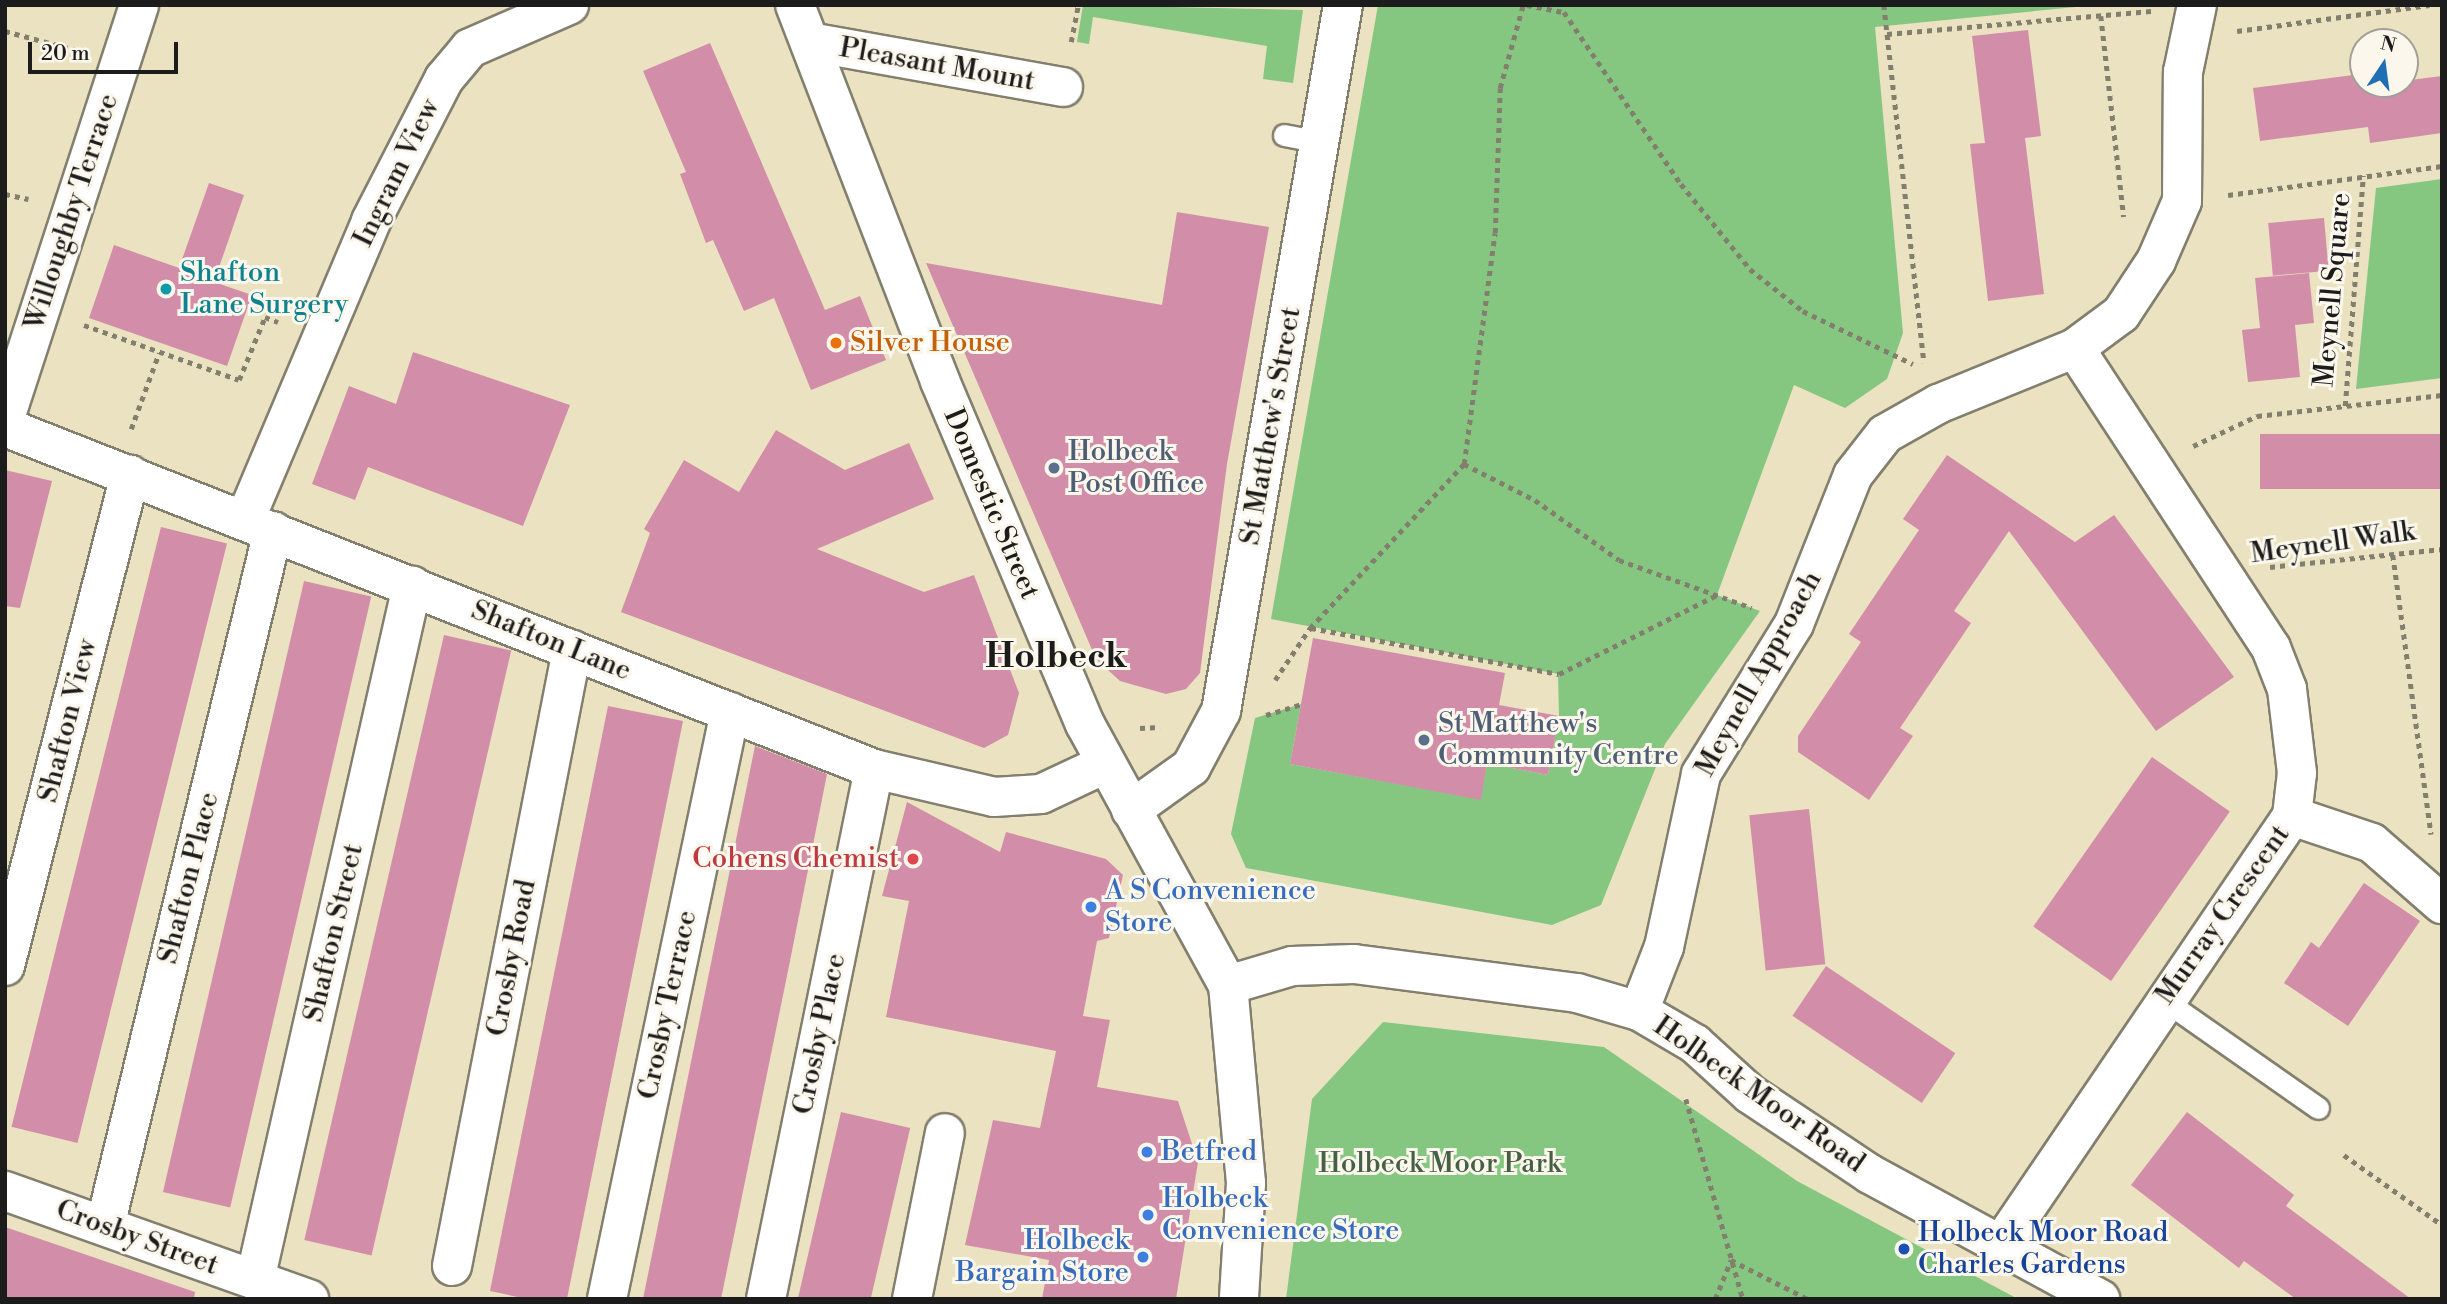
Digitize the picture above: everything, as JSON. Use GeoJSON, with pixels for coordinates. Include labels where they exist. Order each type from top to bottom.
{"type":"FeatureCollection","features":[{"type":"Feature","properties":{"kind":"street","name":"Willoughby Terrace"},"geometry":{"type":"LineString","coordinates":[[5,418],[139,5]]}},
{"type":"Feature","properties":{"kind":"street","name":"Ingram View"},"geometry":{"type":"LineString","coordinates":[[259,526],[321,340],[371,221],[443,79],[470,48],[569,5]]}},
{"type":"Feature","properties":{"kind":"street","name":"Domestic Street"},"geometry":{"type":"LineString","coordinates":[[795,5],[940,381],[1103,765],[1131,810],[1228,985]]}},
{"type":"Feature","properties":{"kind":"street","name":"St Matthew's Street"},"geometry":{"type":"LineString","coordinates":[[1131,810],[1191,767],[1221,711],[1302,138],[1343,5]]}},
{"type":"Feature","properties":{"kind":"street","name":"Meynell Approach"},"geometry":{"type":"LineString","coordinates":[[1639,1011],[1664,947],[1701,774],[1794,624],[1853,475],[1885,435],[1938,404],[2075,348],[2121,314],[2144,279],[2182,201],[2183,72],[2195,14]]}},
{"type":"Feature","properties":{"kind":"street","name":"Pleasant Mount"},"geometry":{"type":"LineString","coordinates":[[810,42],[1063,87]]}},
{"type":"Feature","properties":{"kind":"street","name":"Murray Crescent"},"geometry":{"type":"LineString","coordinates":[[2000,1246],[2164,1000],[2292,816],[2297,773],[2287,689],[2271,648],[2231,581],[2148,468],[2075,348]]}},
{"type":"Feature","properties":{"kind":"street","name":"Shafton Lane"},"geometry":{"type":"LineString","coordinates":[[5,427],[874,769],[994,797],[1041,794],[1103,765]]}},
{"type":"Feature","properties":{"kind":"street","name":"Shafton View"},"geometry":{"type":"LineString","coordinates":[[5,967],[123,472]]}},
{"type":"Feature","properties":{"kind":"street","name":"Shafton Place"},"geometry":{"type":"LineString","coordinates":[[105,1226],[259,526]]}},
{"type":"Feature","properties":{"kind":"street","name":"Shafton Street"},"geometry":{"type":"LineString","coordinates":[[255,1280],[412,586]]}},
{"type":"Feature","properties":{"kind":"street","name":"Crosby Road"},"geometry":{"type":"LineString","coordinates":[[452,1266],[572,650]]}},
{"type":"Feature","properties":{"kind":"street","name":"Crosby Terrace"},"geometry":{"type":"LineString","coordinates":[[607,1299],[730,712]]}},
{"type":"Feature","properties":{"kind":"street","name":"Crosby Place"},"geometry":{"type":"LineString","coordinates":[[766,1299],[874,769]]}},
{"type":"Feature","properties":{"kind":"street"},"geometry":{"type":"LineString","coordinates":[[2292,816],[2372,843],[2442,904]]}},
{"type":"Feature","properties":{"kind":"street","name":"Holbeck Moor Road"},"geometry":{"type":"LineString","coordinates":[[1228,985],[1292,966],[1354,964],[1577,993],[1639,1011],[1695,1044],[1750,1094],[1859,1167],[2100,1299]]}},
{"type":"Feature","properties":{"kind":"street"},"geometry":{"type":"LineString","coordinates":[[1228,985],[1246,1183],[1239,1299]]}},
{"type":"Feature","properties":{"kind":"street"},"geometry":{"type":"LineString","coordinates":[[912,1299],[945,1133]]}},
{"type":"Feature","properties":{"kind":"street","name":"Crosby Street"},"geometry":{"type":"LineString","coordinates":[[5,1191],[309,1299]]}},
{"type":"Feature","properties":{"kind":"lane"},"geometry":{"type":"LineString","coordinates":[[2164,1000],[2318,1108]]}},
{"type":"Feature","properties":{"kind":"path"},"geometry":{"type":"LineString","coordinates":[[1085,724],[1177,726],[1268,691],[1310,628],[1464,464],[1495,233],[1500,88],[1525,5],[1564,12],[1681,184],[1750,269],[1803,311],[1925,370],[1884,5]]}},
{"type":"Feature","properties":{"kind":"path"},"geometry":{"type":"LineString","coordinates":[[1887,34],[2101,16],[2195,14],[2215,34],[2429,5]]}},
{"type":"Feature","properties":{"kind":"path"},"geometry":{"type":"LineString","coordinates":[[2101,16],[2128,256],[2144,279]]}},
{"type":"Feature","properties":{"kind":"path"},"geometry":{"type":"LineString","coordinates":[[5,31],[121,61]]}},
{"type":"Feature","properties":{"kind":"path","name":"Meynell Square"},"geometry":{"type":"LineString","coordinates":[[2182,201],[2442,166]]}},
{"type":"Feature","properties":{"kind":"path","name":"Meynell Square"},"geometry":{"type":"LineString","coordinates":[[2345,406],[2363,176]]}},
{"type":"Feature","properties":{"kind":"path"},"geometry":{"type":"LineString","coordinates":[[40,310],[239,380],[265,317],[321,340]]}},
{"type":"Feature","properties":{"kind":"path"},"geometry":{"type":"LineString","coordinates":[[123,472],[159,353]]}},
{"type":"Feature","properties":{"kind":"path","name":"Meynell Square"},"geometry":{"type":"LineString","coordinates":[[2148,468],[2257,416],[2442,395]]}},
{"type":"Feature","properties":{"kind":"path"},"geometry":{"type":"LineString","coordinates":[[1464,464],[1535,500],[1619,561],[1794,624]]}},
{"type":"Feature","properties":{"kind":"path","name":"Meynell Walk"},"geometry":{"type":"LineString","coordinates":[[2231,581],[2271,566],[2442,549]]}},
{"type":"Feature","properties":{"kind":"path"},"geometry":{"type":"LineString","coordinates":[[2393,555],[2432,844]]}},
{"type":"Feature","properties":{"kind":"path"},"geometry":{"type":"LineString","coordinates":[[1310,628],[1559,674],[1717,595]]}},
{"type":"Feature","properties":{"kind":"path"},"geometry":{"type":"LineString","coordinates":[[1695,1044],[1684,1108],[1743,1299]]}},
{"type":"Feature","properties":{"kind":"path"},"geometry":{"type":"LineString","coordinates":[[2344,1155],[2442,1224]]}},
{"type":"Feature","properties":{"kind":"path"},"geometry":{"type":"LineString","coordinates":[[1715,1299],[1731,1260]]}},
{"type":"Feature","properties":{"kind":"path"},"geometry":{"type":"LineString","coordinates":[[1731,1260],[1808,1299]]}},
{"type":"Feature","properties":{"kind":"green space"},"geometry":{"type":"Polygon","coordinates":[[[1083,5],[1303,10],[1293,83],[1263,79],[1267,46],[1093,17],[1089,44],[1077,42],[1083,5]]]}},
{"type":"Feature","properties":{"kind":"green space"},"geometry":{"type":"Polygon","coordinates":[[[1378,5],[2096,5],[1875,27],[1903,333],[1887,379],[1845,408],[1794,385],[1717,595],[1760,611],[1665,744],[1601,905],[1552,925],[1246,868],[1231,834],[1255,718],[1301,704],[1290,764],[1480,799],[1487,763],[1548,775],[1559,716],[1558,674],[1271,619],[1378,5]]]}},
{"type":"Feature","properties":{"kind":"green space"},"geometry":{"type":"Polygon","coordinates":[[[2442,179],[2442,378],[2356,389],[2376,188],[2442,179]]]}},
{"type":"Feature","properties":{"kind":"green space","name":"Holbeck Moor Park"},"geometry":{"type":"Polygon","coordinates":[[[1383,1022],[1604,1047],[1797,1181],[2018,1299],[1286,1299],[1312,1099],[1383,1022]]]}},
{"type":"Feature","properties":{"kind":"building"},"geometry":{"type":"Polygon","coordinates":[[[2028,30],[2041,136],[2025,138],[2044,294],[1988,301],[1970,144],[1985,143],[1972,36],[2028,30]]]}},
{"type":"Feature","properties":{"kind":"building"},"geometry":{"type":"Polygon","coordinates":[[[710,43],[825,310],[860,296],[886,360],[811,390],[774,298],[744,311],[713,240],[706,243],[680,174],[686,172],[643,71],[710,43]]]}},
{"type":"Feature","properties":{"kind":"building"},"geometry":{"type":"Polygon","coordinates":[[[2349,76],[2349,98],[2419,98],[2419,79],[2442,76],[2442,133],[2370,143],[2368,127],[2260,141],[2253,88],[2349,76]]]}},
{"type":"Feature","properties":{"kind":"building","name":"Shafton Lane Surgery"},"geometry":{"type":"Polygon","coordinates":[[[209,183],[244,195],[214,282],[252,295],[227,366],[89,318],[114,245],[179,268],[209,183]]]}},
{"type":"Feature","properties":{"kind":"building"},"geometry":{"type":"Polygon","coordinates":[[[1177,212],[1269,227],[1227,464],[1200,673],[1186,689],[1166,694],[1120,681],[1096,659],[926,263],[1162,305],[1177,212]]]}},
{"type":"Feature","properties":{"kind":"building"},"geometry":{"type":"Polygon","coordinates":[[[2324,218],[2329,271],[2273,276],[2268,223],[2324,218]]]}},
{"type":"Feature","properties":{"kind":"building"},"geometry":{"type":"Polygon","coordinates":[[[2309,273],[2314,323],[2295,325],[2300,377],[2248,382],[2242,330],[2270,327],[2260,328],[2255,278],[2309,273]]]}},
{"type":"Feature","properties":{"kind":"building"},"geometry":{"type":"Polygon","coordinates":[[[413,352],[570,405],[523,526],[368,467],[355,500],[312,484],[349,386],[396,404],[413,352]]]}},
{"type":"Feature","properties":{"kind":"building"},"geometry":{"type":"Polygon","coordinates":[[[776,430],[845,470],[909,443],[934,499],[817,549],[924,592],[974,575],[1019,693],[1008,735],[984,748],[621,612],[650,533],[644,529],[684,460],[739,492],[776,430]]]}},
{"type":"Feature","properties":{"kind":"building"},"geometry":{"type":"Polygon","coordinates":[[[2260,434],[2442,434],[2442,489],[2260,489],[2260,434]]]}},
{"type":"Feature","properties":{"kind":"building"},"geometry":{"type":"Polygon","coordinates":[[[1947,455],[2075,542],[2114,515],[2234,677],[2156,731],[2009,531],[1954,611],[1971,623],[1900,728],[1913,736],[1869,800],[1798,752],[1798,736],[1861,642],[1849,634],[1919,530],[1903,519],[1947,455]]]}},
{"type":"Feature","properties":{"kind":"building"},"geometry":{"type":"Polygon","coordinates":[[[5,470],[52,481],[20,608],[5,606],[5,470]]]}},
{"type":"Feature","properties":{"kind":"building"},"geometry":{"type":"Polygon","coordinates":[[[161,527],[227,543],[77,1143],[11,1127],[161,527]]]}},
{"type":"Feature","properties":{"kind":"building"},"geometry":{"type":"Polygon","coordinates":[[[304,581],[371,597],[230,1207],[163,1192],[304,581]]]}},
{"type":"Feature","properties":{"kind":"building"},"geometry":{"type":"Polygon","coordinates":[[[444,635],[511,651],[372,1256],[304,1240],[444,635]]]}},
{"type":"Feature","properties":{"kind":"building","name":"St Matthew's Community Centre"},"geometry":{"type":"Polygon","coordinates":[[[1313,638],[1505,673],[1499,705],[1559,716],[1548,775],[1487,763],[1481,800],[1290,764],[1313,638]]]}},
{"type":"Feature","properties":{"kind":"building"},"geometry":{"type":"Polygon","coordinates":[[[608,706],[683,721],[567,1299],[527,1299],[490,1291],[608,706]]]}},
{"type":"Feature","properties":{"kind":"building"},"geometry":{"type":"Polygon","coordinates":[[[755,746],[827,774],[789,966],[721,1299],[643,1299],[755,746]]]}},
{"type":"Feature","properties":{"kind":"building"},"geometry":{"type":"Polygon","coordinates":[[[2152,757],[2230,811],[2111,981],[2033,927],[2152,757]]]}},
{"type":"Feature","properties":{"kind":"building"},"geometry":{"type":"Polygon","coordinates":[[[907,802],[1000,852],[1006,832],[1106,859],[1123,875],[1109,938],[1097,941],[1083,1016],[1110,1020],[1097,1087],[1178,1101],[1198,1162],[1176,1299],[1042,1299],[1049,1260],[965,1245],[993,1120],[1040,1128],[1056,1051],[886,1017],[909,901],[882,896],[907,802]]]}},
{"type":"Feature","properties":{"kind":"building"},"geometry":{"type":"Polygon","coordinates":[[[1809,809],[1825,964],[1766,970],[1749,815],[1809,809]]]}},
{"type":"Feature","properties":{"kind":"building"},"geometry":{"type":"Polygon","coordinates":[[[2364,883],[2420,921],[2348,1026],[2284,983],[2311,942],[2319,948],[2364,883]]]}},
{"type":"Feature","properties":{"kind":"building"},"geometry":{"type":"Polygon","coordinates":[[[1826,966],[1955,1053],[1922,1103],[1792,1016],[1826,966]]]}},
{"type":"Feature","properties":{"kind":"building"},"geometry":{"type":"Polygon","coordinates":[[[841,1112],[910,1128],[871,1299],[798,1298],[841,1112]]]}},
{"type":"Feature","properties":{"kind":"building"},"geometry":{"type":"Polygon","coordinates":[[[2187,1112],[2294,1195],[2286,1206],[2411,1299],[2296,1299],[2244,1261],[2239,1268],[2131,1185],[2187,1112]]]}},
{"type":"Feature","properties":{"kind":"building"},"geometry":{"type":"Polygon","coordinates":[[[5,1227],[195,1292],[194,1299],[5,1299],[5,1227]]]}},
{"type":"Feature","properties":{"kind":"place","name":"Shafton Lane Surgery"},"geometry":{"type":"Point","coordinates":[166,289]}},
{"type":"Feature","properties":{"kind":"place","name":"Silver House"},"geometry":{"type":"Point","coordinates":[836,343]}},
{"type":"Feature","properties":{"kind":"place","name":"Holbeck Post Office"},"geometry":{"type":"Point","coordinates":[1054,468]}},
{"type":"Feature","properties":{"kind":"place","name":"St Matthew's Community Centre"},"geometry":{"type":"Point","coordinates":[1424,740]}},
{"type":"Feature","properties":{"kind":"place","name":"Cohens Chemist"},"geometry":{"type":"Point","coordinates":[913,859]}},
{"type":"Feature","properties":{"kind":"place","name":"A S Convenience Store"},"geometry":{"type":"Point","coordinates":[1091,907]}},
{"type":"Feature","properties":{"kind":"place","name":"Betfred"},"geometry":{"type":"Point","coordinates":[1147,1152]}},
{"type":"Feature","properties":{"kind":"place","name":"Holbeck Convenience Store"},"geometry":{"type":"Point","coordinates":[1148,1215]}},
{"type":"Feature","properties":{"kind":"place","name":"Holbeck Moor Road Charles Gardens"},"geometry":{"type":"Point","coordinates":[1904,1249]}},
{"type":"Feature","properties":{"kind":"place","name":"Holbeck Bargain Store"},"geometry":{"type":"Point","coordinates":[1143,1257]}},
{"type":"Feature","properties":{"kind":"district","name":"Holbeck"},"geometry":{"type":"Point","coordinates":[1056,657]}}]}
